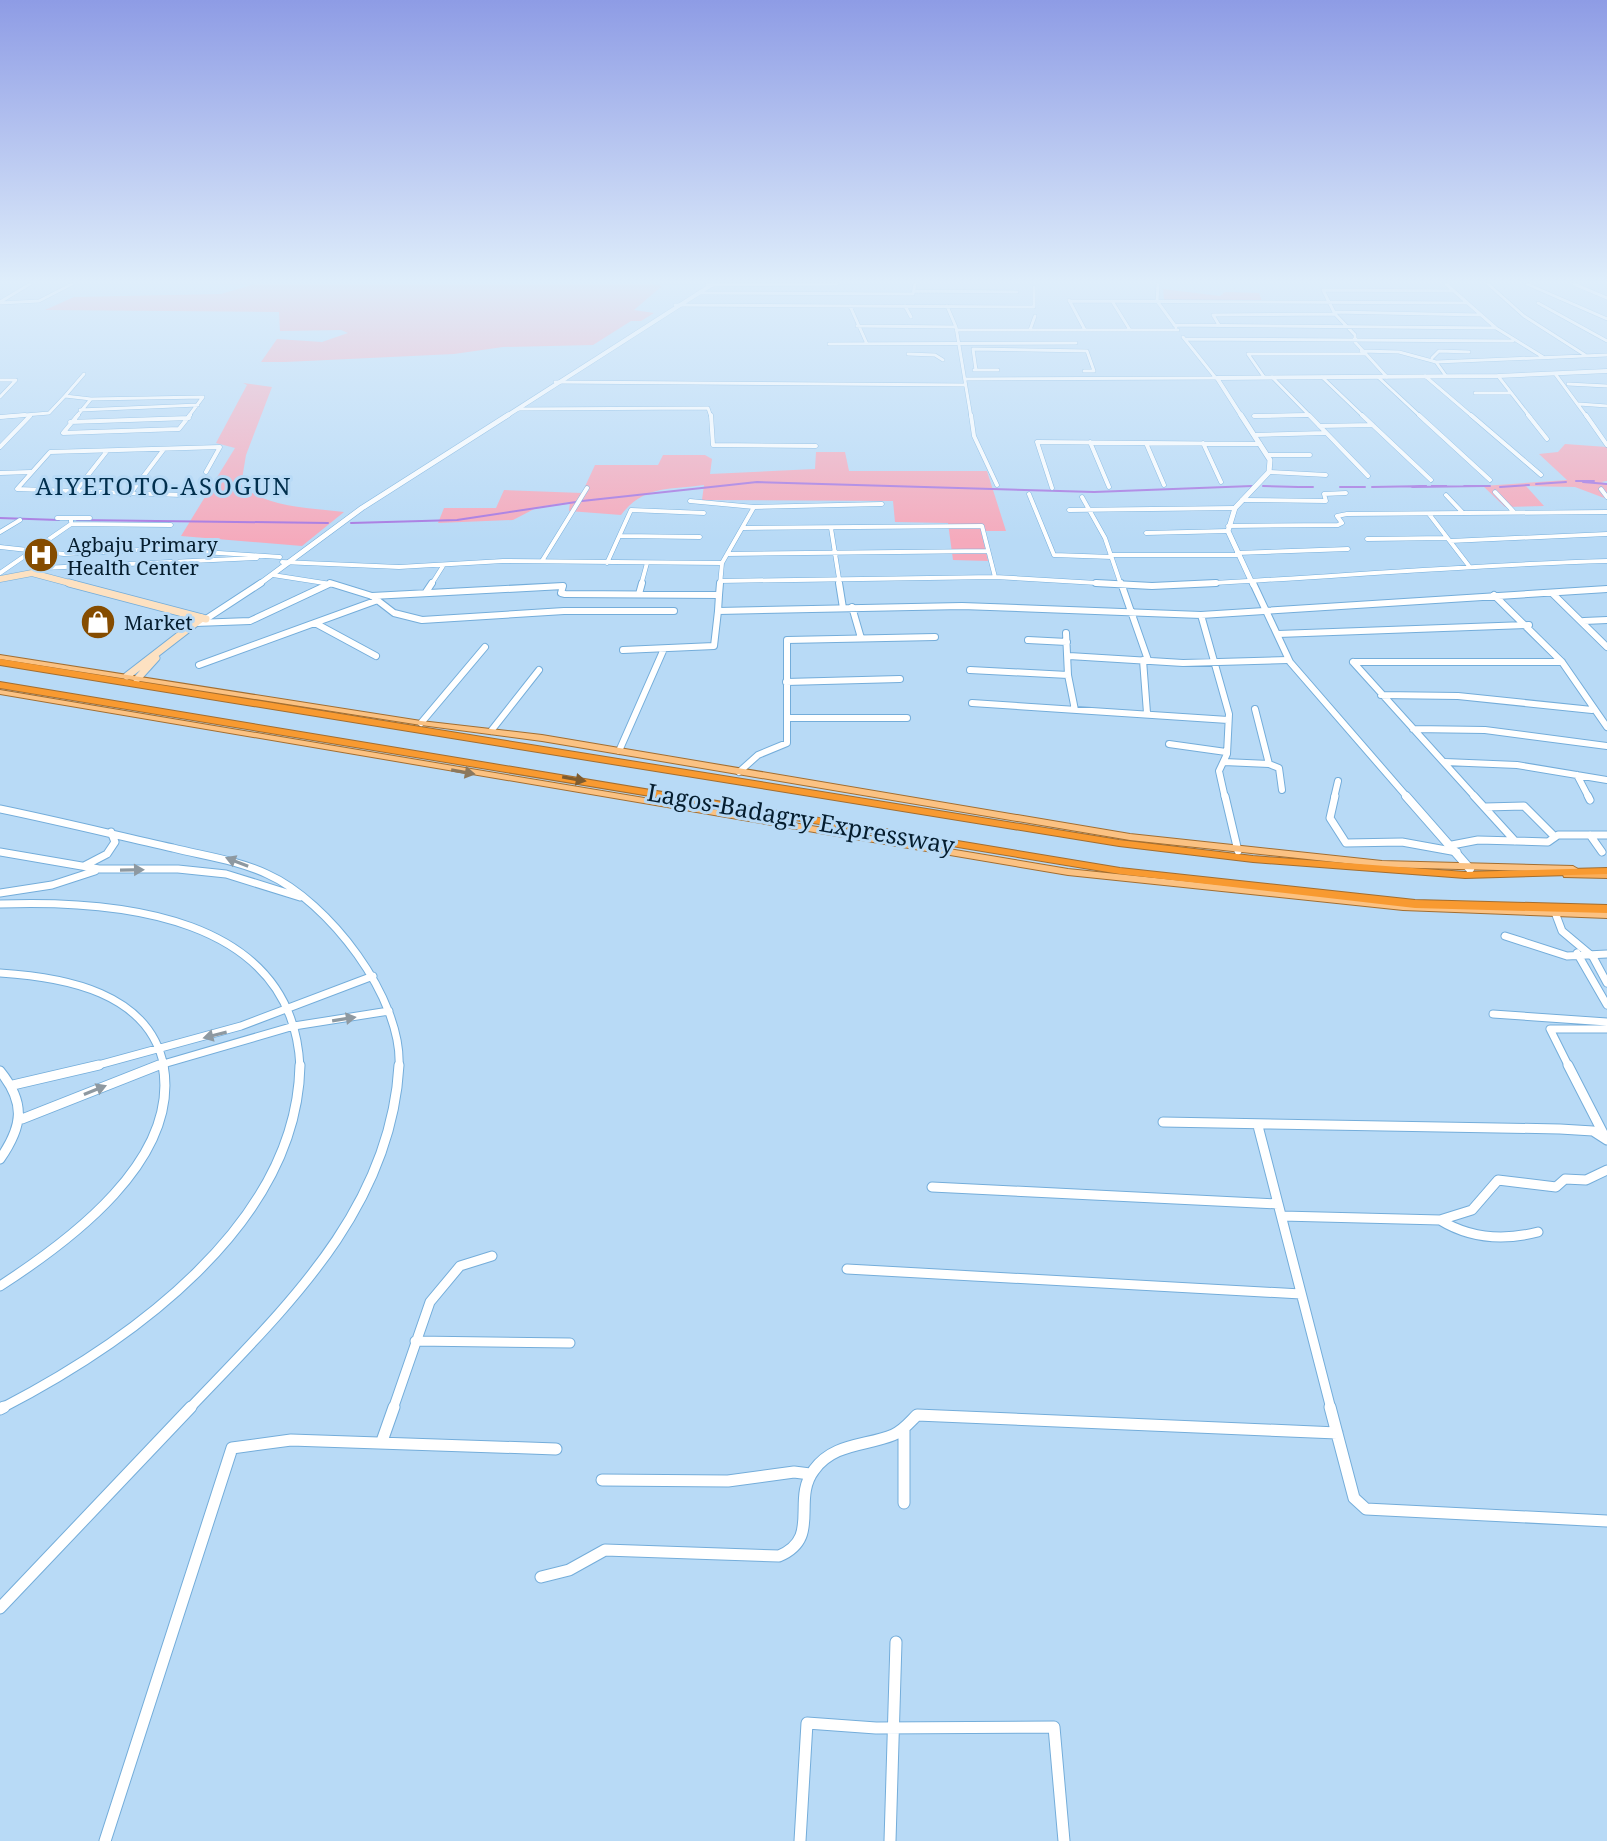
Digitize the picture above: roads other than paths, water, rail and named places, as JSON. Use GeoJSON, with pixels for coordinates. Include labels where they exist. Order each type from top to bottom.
{"type":"FeatureCollection","features":[{"type":"Feature","properties":{"kind":"highway","name":"Lagos-Badagry Expressway"},"geometry":{"type":"LineString","coordinates":[[0,660],[1119,843],[1353,868],[1525,875],[1607,872]]}},
{"type":"Feature","properties":{"kind":"highway","name":"Lagos-Badagry Expressway"},"geometry":{"type":"LineString","coordinates":[[0,685],[1120,871],[1253,889],[1415,904],[1607,912]]}},
{"type":"Feature","properties":{"kind":"main road"},"geometry":{"type":"LineString","coordinates":[[0,576],[32,573],[200,621]]}},
{"type":"Feature","properties":{"kind":"main road"},"geometry":{"type":"LineString","coordinates":[[127,676],[200,621]]}},
{"type":"Feature","properties":{"kind":"main road"},"geometry":{"type":"LineString","coordinates":[[137,679],[162,652],[200,621]]}},
{"type":"Feature","properties":{"kind":"main road","name":"Lagos-Badagry Expressway"},"geometry":{"type":"LineString","coordinates":[[0,660],[491,731],[1105,833],[1238,851],[1470,869],[1607,872]]}},
{"type":"Feature","properties":{"kind":"main road","name":"Lagos-Badagry Expressway"},"geometry":{"type":"LineString","coordinates":[[0,692],[1068,872],[1295,899],[1556,915],[1607,912]]}},
{"type":"Feature","properties":{"kind":"street"},"geometry":{"type":"LineString","coordinates":[[200,621],[268,577],[285,560],[351,511],[578,370]]}},
{"type":"Feature","properties":{"kind":"street"},"geometry":{"type":"LineString","coordinates":[[997,485],[975,441],[964,370],[998,370]]}},
{"type":"Feature","properties":{"kind":"street"},"geometry":{"type":"LineString","coordinates":[[1084,371],[1093,370]]}},
{"type":"Feature","properties":{"kind":"street"},"geometry":{"type":"LineString","coordinates":[[1207,370],[1217,378],[1255,435],[1267,455],[1269,472]]}},
{"type":"Feature","properties":{"kind":"street"},"geometry":{"type":"LineString","coordinates":[[1259,370],[1264,377]]}},
{"type":"Feature","properties":{"kind":"street"},"geometry":{"type":"LineString","coordinates":[[1380,370],[1387,377]]}},
{"type":"Feature","properties":{"kind":"street"},"geometry":{"type":"LineString","coordinates":[[1442,370],[1446,376]]}},
{"type":"Feature","properties":{"kind":"street"},"geometry":{"type":"LineString","coordinates":[[268,577],[285,560],[362,508],[558,382],[965,382],[1498,376],[1607,371]]}},
{"type":"Feature","properties":{"kind":"street"},"geometry":{"type":"LineString","coordinates":[[0,417],[49,413],[84,374]]}},
{"type":"Feature","properties":{"kind":"street"},"geometry":{"type":"LineString","coordinates":[[1556,375],[1568,384],[1607,445]]}},
{"type":"Feature","properties":{"kind":"street"},"geometry":{"type":"LineString","coordinates":[[1425,376],[1541,475]]}},
{"type":"Feature","properties":{"kind":"street"},"geometry":{"type":"LineString","coordinates":[[1498,376],[1547,439]]}},
{"type":"Feature","properties":{"kind":"street"},"geometry":{"type":"LineString","coordinates":[[1272,377],[1368,476]]}},
{"type":"Feature","properties":{"kind":"street"},"geometry":{"type":"LineString","coordinates":[[1322,377],[1431,480]]}},
{"type":"Feature","properties":{"kind":"street"},"geometry":{"type":"LineString","coordinates":[[1378,377],[1490,480]]}},
{"type":"Feature","properties":{"kind":"street"},"geometry":{"type":"LineString","coordinates":[[0,379],[16,381],[0,397]]}},
{"type":"Feature","properties":{"kind":"street"},"geometry":{"type":"LineString","coordinates":[[1568,384],[1607,386]]}},
{"type":"Feature","properties":{"kind":"street"},"geometry":{"type":"LineString","coordinates":[[0,391],[8,390]]}},
{"type":"Feature","properties":{"kind":"street"},"geometry":{"type":"LineString","coordinates":[[1475,393],[1511,393]]}},
{"type":"Feature","properties":{"kind":"street"},"geometry":{"type":"LineString","coordinates":[[65,396],[79,395],[91,399],[196,394],[203,397],[181,427],[173,430],[63,433],[91,399]]}},
{"type":"Feature","properties":{"kind":"street"},"geometry":{"type":"LineString","coordinates":[[1579,404],[1607,406]]}},
{"type":"Feature","properties":{"kind":"street"},"geometry":{"type":"LineString","coordinates":[[80,410],[198,405]]}},
{"type":"Feature","properties":{"kind":"street"},"geometry":{"type":"LineString","coordinates":[[131,420],[140,407]]}},
{"type":"Feature","properties":{"kind":"street"},"geometry":{"type":"LineString","coordinates":[[518,409],[710,408],[713,445],[710,454]]}},
{"type":"Feature","properties":{"kind":"street"},"geometry":{"type":"LineString","coordinates":[[1254,416],[1308,415]]}},
{"type":"Feature","properties":{"kind":"street"},"geometry":{"type":"LineString","coordinates":[[0,447],[30,416]]}},
{"type":"Feature","properties":{"kind":"street"},"geometry":{"type":"LineString","coordinates":[[70,422],[189,418]]}},
{"type":"Feature","properties":{"kind":"street"},"geometry":{"type":"LineString","coordinates":[[1319,426],[1374,425]]}},
{"type":"Feature","properties":{"kind":"street"},"geometry":{"type":"LineString","coordinates":[[1255,435],[1325,433]]}},
{"type":"Feature","properties":{"kind":"street"},"geometry":{"type":"LineString","coordinates":[[0,438],[11,437]]}},
{"type":"Feature","properties":{"kind":"street"},"geometry":{"type":"LineString","coordinates":[[1052,488],[1036,442],[1260,444]]}},
{"type":"Feature","properties":{"kind":"street"},"geometry":{"type":"LineString","coordinates":[[1090,442],[1109,487]]}},
{"type":"Feature","properties":{"kind":"street"},"geometry":{"type":"LineString","coordinates":[[1146,443],[1164,485]]}},
{"type":"Feature","properties":{"kind":"street"},"geometry":{"type":"LineString","coordinates":[[1203,443],[1221,482]]}},
{"type":"Feature","properties":{"kind":"street"},"geometry":{"type":"LineString","coordinates":[[713,445],[816,446]]}},
{"type":"Feature","properties":{"kind":"street"},"geometry":{"type":"LineString","coordinates":[[182,495],[17,489],[50,452],[220,447],[206,472]]}},
{"type":"Feature","properties":{"kind":"street"},"geometry":{"type":"LineString","coordinates":[[130,494],[164,449]]}},
{"type":"Feature","properties":{"kind":"street"},"geometry":{"type":"LineString","coordinates":[[74,493],[107,451]]}},
{"type":"Feature","properties":{"kind":"street"},"geometry":{"type":"LineString","coordinates":[[1267,455],[1310,455]]}},
{"type":"Feature","properties":{"kind":"street"},"geometry":{"type":"LineString","coordinates":[[0,473],[31,472]]}},
{"type":"Feature","properties":{"kind":"street"},"geometry":{"type":"LineString","coordinates":[[1326,475],[1269,472],[1235,508],[1228,528],[1238,554],[1268,610],[1288,660],[1361,748],[1470,869]]}},
{"type":"Feature","properties":{"kind":"street"},"geometry":{"type":"LineString","coordinates":[[542,561],[587,488]]}},
{"type":"Feature","properties":{"kind":"street"},"geometry":{"type":"LineString","coordinates":[[1601,489],[1607,497]]}},
{"type":"Feature","properties":{"kind":"street"},"geometry":{"type":"LineString","coordinates":[[1495,492],[1513,511]]}},
{"type":"Feature","properties":{"kind":"street"},"geometry":{"type":"LineString","coordinates":[[1242,500],[1326,501],[1324,494],[1346,493]]}},
{"type":"Feature","properties":{"kind":"street"},"geometry":{"type":"LineString","coordinates":[[1029,494],[1056,556],[1348,549]]}},
{"type":"Feature","properties":{"kind":"street"},"geometry":{"type":"LineString","coordinates":[[1446,495],[1463,513]]}},
{"type":"Feature","properties":{"kind":"street"},"geometry":{"type":"LineString","coordinates":[[1082,497],[1111,556],[1132,613],[1146,660],[1147,713]]}},
{"type":"Feature","properties":{"kind":"street"},"geometry":{"type":"LineString","coordinates":[[690,501],[754,507],[882,504]]}},
{"type":"Feature","properties":{"kind":"street"},"geometry":{"type":"LineString","coordinates":[[713,656],[722,563],[754,507]]}},
{"type":"Feature","properties":{"kind":"street"},"geometry":{"type":"LineString","coordinates":[[1069,510],[1235,508]]}},
{"type":"Feature","properties":{"kind":"street"},"geometry":{"type":"LineString","coordinates":[[607,563],[622,536],[631,510],[704,513]]}},
{"type":"Feature","properties":{"kind":"street"},"geometry":{"type":"LineString","coordinates":[[1146,533],[1338,525],[1342,523],[1337,516],[1340,514],[1607,512]]}},
{"type":"Feature","properties":{"kind":"street"},"geometry":{"type":"LineString","coordinates":[[1429,514],[1469,566]]}},
{"type":"Feature","properties":{"kind":"street"},"geometry":{"type":"LineString","coordinates":[[0,576],[71,521],[116,517]]}},
{"type":"Feature","properties":{"kind":"street"},"geometry":{"type":"LineString","coordinates":[[57,518],[171,525]]}},
{"type":"Feature","properties":{"kind":"street"},"geometry":{"type":"LineString","coordinates":[[0,532],[20,520]]}},
{"type":"Feature","properties":{"kind":"street"},"geometry":{"type":"LineString","coordinates":[[743,528],[982,526],[995,577]]}},
{"type":"Feature","properties":{"kind":"street"},"geometry":{"type":"LineString","coordinates":[[831,528],[843,608]]}},
{"type":"Feature","properties":{"kind":"street"},"geometry":{"type":"LineString","coordinates":[[1367,539],[1607,534]]}},
{"type":"Feature","properties":{"kind":"street"},"geometry":{"type":"LineString","coordinates":[[622,536],[700,537]]}},
{"type":"Feature","properties":{"kind":"street"},"geometry":{"type":"LineString","coordinates":[[0,547],[64,554],[159,549],[285,560],[443,566],[542,561],[722,563]]}},
{"type":"Feature","properties":{"kind":"street"},"geometry":{"type":"LineString","coordinates":[[727,554],[988,551]]}},
{"type":"Feature","properties":{"kind":"street"},"geometry":{"type":"LineString","coordinates":[[32,573],[64,554]]}},
{"type":"Feature","properties":{"kind":"street"},"geometry":{"type":"LineString","coordinates":[[43,568],[285,560]]}},
{"type":"Feature","properties":{"kind":"street"},"geometry":{"type":"LineString","coordinates":[[720,581],[995,577],[1121,585],[1252,581],[1469,566],[1607,561]]}},
{"type":"Feature","properties":{"kind":"street"},"geometry":{"type":"LineString","coordinates":[[639,594],[647,563]]}},
{"type":"Feature","properties":{"kind":"street"},"geometry":{"type":"LineString","coordinates":[[426,592],[443,566]]}},
{"type":"Feature","properties":{"kind":"street"},"geometry":{"type":"LineString","coordinates":[[268,577],[331,583],[374,598],[401,616],[422,620],[564,611],[674,611]]}},
{"type":"Feature","properties":{"kind":"street"},"geometry":{"type":"LineString","coordinates":[[200,621],[226,628],[254,623],[331,583]]}},
{"type":"Feature","properties":{"kind":"street"},"geometry":{"type":"LineString","coordinates":[[199,665],[374,598],[426,592],[563,586],[561,593],[565,594],[719,595]]}},
{"type":"Feature","properties":{"kind":"street"},"geometry":{"type":"LineString","coordinates":[[718,611],[962,606],[1201,615],[1607,589]]}},
{"type":"Feature","properties":{"kind":"street"},"geometry":{"type":"LineString","coordinates":[[1553,594],[1584,621],[1607,647]]}},
{"type":"Feature","properties":{"kind":"street"},"geometry":{"type":"LineString","coordinates":[[1494,595],[1529,625],[1562,662],[1592,710],[1607,727]]}},
{"type":"Feature","properties":{"kind":"street"},"geometry":{"type":"LineString","coordinates":[[852,607],[861,638]]}},
{"type":"Feature","properties":{"kind":"street"},"geometry":{"type":"LineString","coordinates":[[1201,615],[1225,685],[1228,720],[1226,752],[1219,771],[1238,851]]}},
{"type":"Feature","properties":{"kind":"street"},"geometry":{"type":"LineString","coordinates":[[1584,621],[1607,620]]}},
{"type":"Feature","properties":{"kind":"street"},"geometry":{"type":"LineString","coordinates":[[315,623],[376,656]]}},
{"type":"Feature","properties":{"kind":"street"},"geometry":{"type":"LineString","coordinates":[[1278,634],[1529,625]]}},
{"type":"Feature","properties":{"kind":"street"},"geometry":{"type":"LineString","coordinates":[[1066,633],[1068,675],[1075,710]]}},
{"type":"Feature","properties":{"kind":"street"},"geometry":{"type":"LineString","coordinates":[[739,772],[758,755],[787,743],[787,640],[935,637]]}},
{"type":"Feature","properties":{"kind":"street"},"geometry":{"type":"LineString","coordinates":[[1028,640],[1067,642]]}},
{"type":"Feature","properties":{"kind":"street"},"geometry":{"type":"LineString","coordinates":[[623,650],[663,651],[670,647],[714,646]]}},
{"type":"Feature","properties":{"kind":"street"},"geometry":{"type":"LineString","coordinates":[[421,723],[485,647]]}},
{"type":"Feature","properties":{"kind":"street"},"geometry":{"type":"LineString","coordinates":[[619,751],[663,651]]}},
{"type":"Feature","properties":{"kind":"street"},"geometry":{"type":"LineString","coordinates":[[1069,656],[1216,662],[1288,660]]}},
{"type":"Feature","properties":{"kind":"street"},"geometry":{"type":"LineString","coordinates":[[1515,841],[1353,661],[1562,662]]}},
{"type":"Feature","properties":{"kind":"street"},"geometry":{"type":"LineString","coordinates":[[491,731],[539,670]]}},
{"type":"Feature","properties":{"kind":"street"},"geometry":{"type":"LineString","coordinates":[[970,670],[1068,675]]}},
{"type":"Feature","properties":{"kind":"street"},"geometry":{"type":"LineString","coordinates":[[786,682],[900,679]]}},
{"type":"Feature","properties":{"kind":"street"},"geometry":{"type":"LineString","coordinates":[[1381,695],[1458,696],[1592,710]]}},
{"type":"Feature","properties":{"kind":"street"},"geometry":{"type":"LineString","coordinates":[[972,703],[1228,720]]}},
{"type":"Feature","properties":{"kind":"street"},"geometry":{"type":"LineString","coordinates":[[1255,709],[1269,764]]}},
{"type":"Feature","properties":{"kind":"street"},"geometry":{"type":"LineString","coordinates":[[787,718],[907,718]]}},
{"type":"Feature","properties":{"kind":"street"},"geometry":{"type":"LineString","coordinates":[[1413,729],[1496,731],[1607,746]]}},
{"type":"Feature","properties":{"kind":"street"},"geometry":{"type":"LineString","coordinates":[[1169,744],[1226,752]]}},
{"type":"Feature","properties":{"kind":"street"},"geometry":{"type":"LineString","coordinates":[[1224,762],[1269,764],[1279,768],[1282,790]]}},
{"type":"Feature","properties":{"kind":"street"},"geometry":{"type":"LineString","coordinates":[[1445,762],[1506,764],[1607,780]]}},
{"type":"Feature","properties":{"kind":"street"},"geometry":{"type":"LineString","coordinates":[[1577,775],[1590,800]]}},
{"type":"Feature","properties":{"kind":"street"},"geometry":{"type":"LineString","coordinates":[[1338,781],[1330,818],[1346,843],[1402,842],[1454,848],[1468,840],[1548,842],[1554,836],[1607,835]]}},
{"type":"Feature","properties":{"kind":"street"},"geometry":{"type":"LineString","coordinates":[[1485,807],[1524,806],[1554,836]]}},
{"type":"Feature","properties":{"kind":"street"},"geometry":{"type":"LineString","coordinates":[[0,809],[222,857],[266,873],[306,899],[373,976],[389,1011],[397,1044],[400,1089],[376,1174],[353,1220],[298,1294],[0,1608]]}},
{"type":"Feature","properties":{"kind":"street"},"geometry":{"type":"LineString","coordinates":[[82,867],[111,850],[115,838],[110,831]]}},
{"type":"Feature","properties":{"kind":"street"},"geometry":{"type":"LineString","coordinates":[[1590,835],[1602,852]]}},
{"type":"Feature","properties":{"kind":"street"},"geometry":{"type":"LineString","coordinates":[[0,852],[99,869],[213,872],[306,899]]}},
{"type":"Feature","properties":{"kind":"street"},"geometry":{"type":"LineString","coordinates":[[0,893],[52,885],[99,869]]}},
{"type":"Feature","properties":{"kind":"street"},"geometry":{"type":"LineString","coordinates":[[0,904],[85,903],[175,920],[217,939],[250,963],[290,1012],[300,1073],[295,1118],[278,1163],[236,1224],[195,1271],[146,1319],[68,1374],[0,1409]]}},
{"type":"Feature","properties":{"kind":"street"},"geometry":{"type":"LineString","coordinates":[[1556,915],[1562,931],[1576,947],[1593,957],[1607,983]]}},
{"type":"Feature","properties":{"kind":"street"},"geometry":{"type":"LineString","coordinates":[[1505,936],[1545,951],[1578,957],[1607,954]]}},
{"type":"Feature","properties":{"kind":"street"},"geometry":{"type":"LineString","coordinates":[[1576,947],[1578,957],[1607,1005]]}},
{"type":"Feature","properties":{"kind":"street"},"geometry":{"type":"LineString","coordinates":[[0,973],[57,978],[104,992],[130,1008],[155,1036],[164,1063],[161,1115],[127,1176],[92,1219],[50,1253],[0,1286]]}},
{"type":"Feature","properties":{"kind":"street"},"geometry":{"type":"LineString","coordinates":[[13,1085],[290,1012],[373,976]]}},
{"type":"Feature","properties":{"kind":"street"},"geometry":{"type":"LineString","coordinates":[[22,1119],[164,1063],[294,1026],[389,1011]]}},
{"type":"Feature","properties":{"kind":"street"},"geometry":{"type":"LineString","coordinates":[[1493,1014],[1607,1022]]}},
{"type":"Feature","properties":{"kind":"street"},"geometry":{"type":"LineString","coordinates":[[1607,1029],[1550,1029],[1607,1141]]}},
{"type":"Feature","properties":{"kind":"street"},"geometry":{"type":"LineString","coordinates":[[0,1071],[21,1098],[22,1119],[0,1159]]}},
{"type":"Feature","properties":{"kind":"street"},"geometry":{"type":"LineString","coordinates":[[1163,1122],[1560,1129],[1593,1131],[1607,1141]]}},
{"type":"Feature","properties":{"kind":"street"},"geometry":{"type":"LineString","coordinates":[[1258,1126],[1354,1498],[1366,1509],[1607,1521]]}},
{"type":"Feature","properties":{"kind":"street"},"geometry":{"type":"LineString","coordinates":[[1282,1216],[1440,1220],[1472,1210],[1498,1180],[1556,1187],[1565,1179],[1586,1180],[1607,1170]]}},
{"type":"Feature","properties":{"kind":"street"},"geometry":{"type":"LineString","coordinates":[[932,1187],[1278,1204]]}},
{"type":"Feature","properties":{"kind":"street"},"geometry":{"type":"LineString","coordinates":[[1440,1220],[1452,1229],[1495,1238],[1520,1238],[1538,1232]]}},
{"type":"Feature","properties":{"kind":"street"},"geometry":{"type":"LineString","coordinates":[[382,1441],[430,1302],[441,1284],[460,1266],[492,1256]]}},
{"type":"Feature","properties":{"kind":"street"},"geometry":{"type":"LineString","coordinates":[[847,1269],[1301,1294]]}},
{"type":"Feature","properties":{"kind":"street"},"geometry":{"type":"LineString","coordinates":[[415,1341],[570,1343]]}},
{"type":"Feature","properties":{"kind":"street"},"geometry":{"type":"LineString","coordinates":[[541,1577],[569,1570],[605,1550],[779,1556],[794,1552],[802,1543],[805,1488],[810,1474],[824,1459],[853,1443],[895,1434],[917,1415],[1337,1433]]}},
{"type":"Feature","properties":{"kind":"street"},"geometry":{"type":"LineString","coordinates":[[904,1428],[904,1503]]}},
{"type":"Feature","properties":{"kind":"street"},"geometry":{"type":"LineString","coordinates":[[105,1841],[232,1448],[291,1440],[556,1449]]}},
{"type":"Feature","properties":{"kind":"street"},"geometry":{"type":"LineString","coordinates":[[602,1480],[728,1481],[794,1472],[810,1474]]}},
{"type":"Feature","properties":{"kind":"street"},"geometry":{"type":"LineString","coordinates":[[890,1841],[896,1642]]}},
{"type":"Feature","properties":{"kind":"street"},"geometry":{"type":"LineString","coordinates":[[800,1841],[807,1723],[876,1728],[1054,1727],[1064,1841]]}},
{"type":"Feature","properties":{"kind":"waterway"},"geometry":{"type":"LineString","coordinates":[[1576,481],[1594,481]]}},
{"type":"Feature","properties":{"kind":"waterway"},"geometry":{"type":"LineString","coordinates":[[582,501],[757,482],[1094,492],[1252,486]]}},
{"type":"Feature","properties":{"kind":"waterway"},"geometry":{"type":"LineString","coordinates":[[1536,484],[1566,482]]}},
{"type":"Feature","properties":{"kind":"waterway"},"geometry":{"type":"LineString","coordinates":[[1583,482],[1607,484]]}},
{"type":"Feature","properties":{"kind":"waterway"},"geometry":{"type":"LineString","coordinates":[[1500,487],[1529,485]]}},
{"type":"Feature","properties":{"kind":"waterway"},"geometry":{"type":"LineString","coordinates":[[1263,486],[1298,487]]}},
{"type":"Feature","properties":{"kind":"waterway"},"geometry":{"type":"LineString","coordinates":[[1372,487],[1426,486]]}},
{"type":"Feature","properties":{"kind":"waterway"},"geometry":{"type":"LineString","coordinates":[[1432,486],[1446,486]]}},
{"type":"Feature","properties":{"kind":"waterway"},"geometry":{"type":"LineString","coordinates":[[1464,486],[1485,486]]}},
{"type":"Feature","properties":{"kind":"waterway"},"geometry":{"type":"LineString","coordinates":[[1412,487],[1485,486]]}},
{"type":"Feature","properties":{"kind":"waterway"},"geometry":{"type":"LineString","coordinates":[[1485,486],[1490,486]]}},
{"type":"Feature","properties":{"kind":"waterway"},"geometry":{"type":"LineString","coordinates":[[1299,487],[1313,487]]}},
{"type":"Feature","properties":{"kind":"waterway"},"geometry":{"type":"LineString","coordinates":[[1340,487],[1365,487]]}},
{"type":"Feature","properties":{"kind":"waterway"},"geometry":{"type":"LineString","coordinates":[[351,523],[457,520],[576,502]]}},
{"type":"Feature","properties":{"kind":"waterway"},"geometry":{"type":"LineString","coordinates":[[0,518],[59,520]]}},
{"type":"Feature","properties":{"kind":"waterway"},"geometry":{"type":"LineString","coordinates":[[77,520],[328,523]]}},
{"type":"Feature","properties":{"kind":"place","name":"Agbaju Primary Health Center"},"geometry":{"type":"Point","coordinates":[41,555]}},
{"type":"Feature","properties":{"kind":"place","name":"Market"},"geometry":{"type":"Point","coordinates":[98,622]}},
{"type":"Feature","properties":{"kind":"district","name":"AIYETOTO-ASOGUN"},"geometry":{"type":"Point","coordinates":[164,485]}}]}
